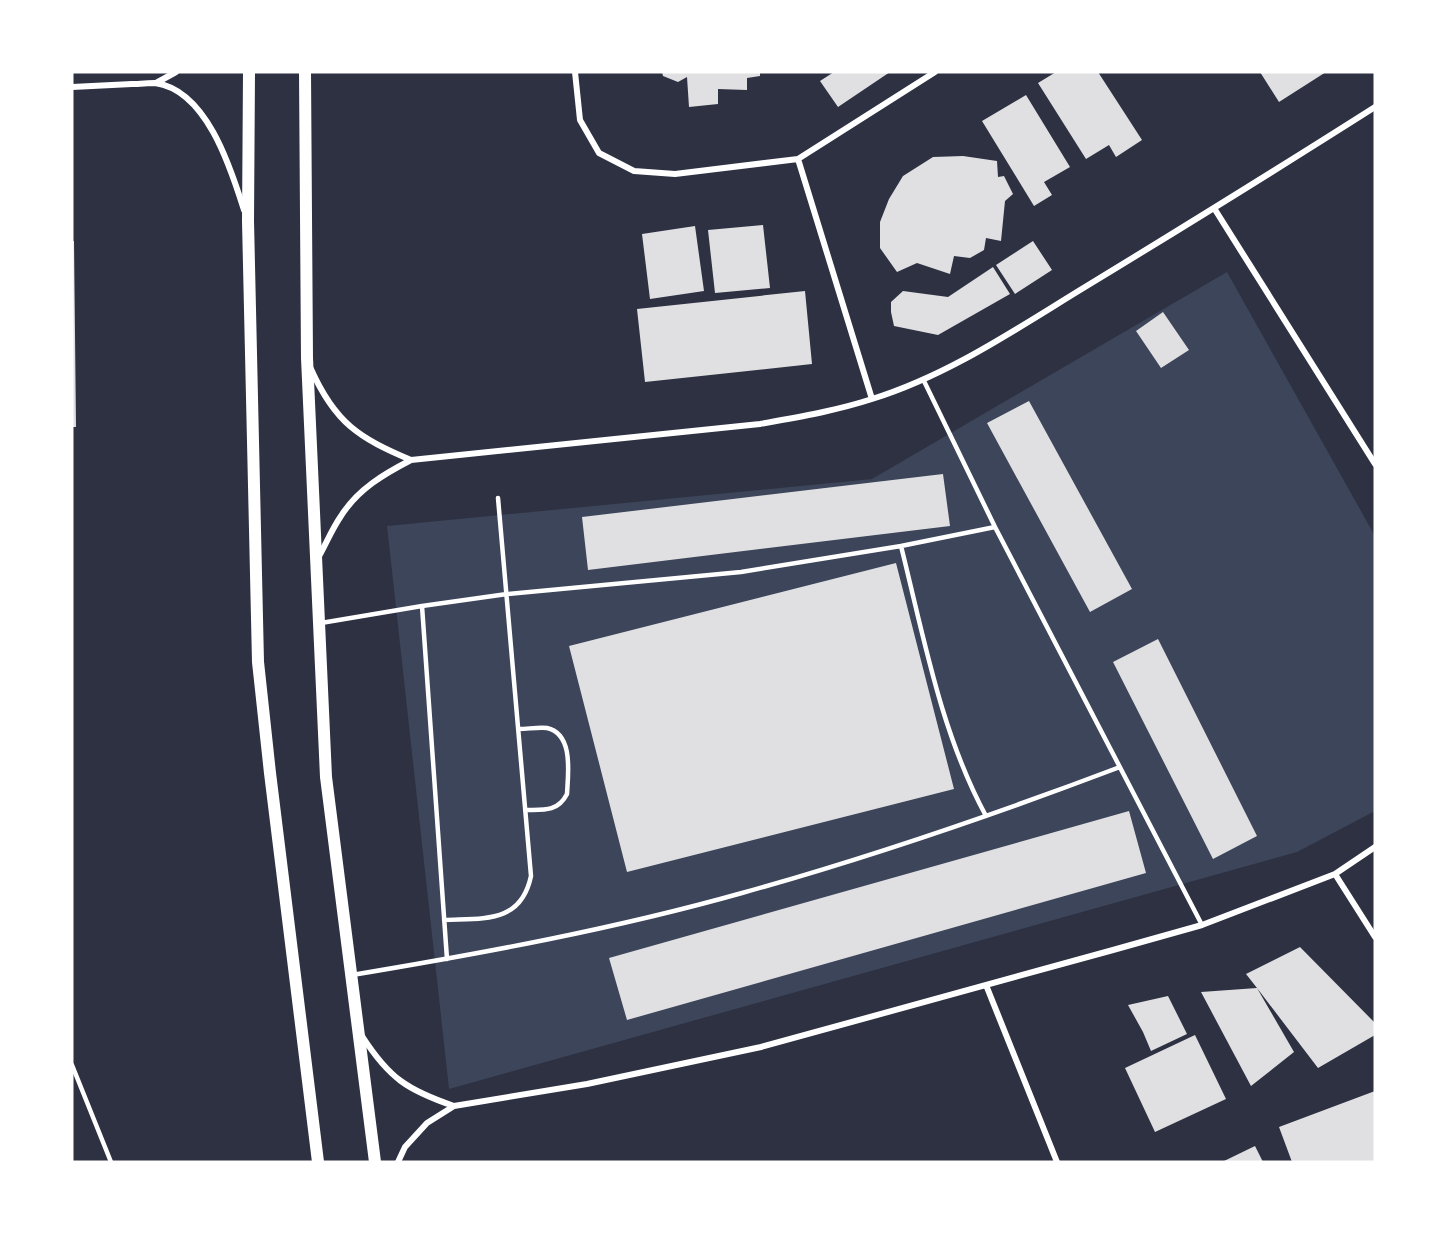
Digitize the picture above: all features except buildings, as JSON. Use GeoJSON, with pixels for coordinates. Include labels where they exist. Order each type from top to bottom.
{"type":"FeatureCollection","features":[{"type":"Feature","properties":{"kind":"main road"},"geometry":{"type":"LineString","coordinates":[[249,72],[248,221],[258,662],[318,1162]]}},
{"type":"Feature","properties":{"kind":"main road"},"geometry":{"type":"LineString","coordinates":[[305,72],[307,358],[326,777],[356,1027],[375,1162]]}},
{"type":"Feature","properties":{"kind":"street"},"geometry":{"type":"LineString","coordinates":[[156,83],[176,72]]}},
{"type":"Feature","properties":{"kind":"street"},"geometry":{"type":"LineString","coordinates":[[575,72],[580,120],[599,153],[634,171],[675,174],[798,159],[934,72]]}},
{"type":"Feature","properties":{"kind":"street"},"geometry":{"type":"LineString","coordinates":[[72,87],[156,83],[172,89],[184,98],[200,112],[211,128],[231,169],[248,221]]}},
{"type":"Feature","properties":{"kind":"street"},"geometry":{"type":"LineString","coordinates":[[316,562],[341,515],[360,492],[384,474],[411,460],[760,424],[816,414],[872,399],[923,379],[966,359],[1375,107]]}},
{"type":"Feature","properties":{"kind":"street"},"geometry":{"type":"LineString","coordinates":[[798,159],[872,399]]}},
{"type":"Feature","properties":{"kind":"street"},"geometry":{"type":"LineString","coordinates":[[1214,208],[1375,464]]}},
{"type":"Feature","properties":{"kind":"street"},"geometry":{"type":"LineString","coordinates":[[307,358],[321,390],[344,421],[374,444],[411,460]]}},
{"type":"Feature","properties":{"kind":"street"},"geometry":{"type":"LineString","coordinates":[[398,1162],[405,1148],[427,1123],[454,1106],[587,1084],[761,1047],[1202,925],[1335,874],[1375,847]]}},
{"type":"Feature","properties":{"kind":"street"},"geometry":{"type":"LineString","coordinates":[[1335,874],[1375,937]]}},
{"type":"Feature","properties":{"kind":"street"},"geometry":{"type":"LineString","coordinates":[[986,985],[1057,1162]]}},
{"type":"Feature","properties":{"kind":"street"},"geometry":{"type":"LineString","coordinates":[[356,1027],[374,1055],[396,1078],[423,1096],[454,1106]]}},
{"type":"Feature","properties":{"kind":"street"},"geometry":{"type":"LineString","coordinates":[[311,1162],[316,1146]]}},
{"type":"Feature","properties":{"kind":"lane"},"geometry":{"type":"LineString","coordinates":[[923,379],[995,527],[1202,925]]}},
{"type":"Feature","properties":{"kind":"lane"},"geometry":{"type":"LineString","coordinates":[[444,920],[502,915],[522,900],[529,889],[531,876],[498,498]]}},
{"type":"Feature","properties":{"kind":"lane"},"geometry":{"type":"LineString","coordinates":[[319,624],[507,594],[741,572],[901,546],[995,527]]}},
{"type":"Feature","properties":{"kind":"lane"},"geometry":{"type":"LineString","coordinates":[[901,546],[951,739],[973,792],[986,816]]}},
{"type":"Feature","properties":{"kind":"lane"},"geometry":{"type":"LineString","coordinates":[[422,606],[447,959]]}},
{"type":"Feature","properties":{"kind":"lane"},"geometry":{"type":"LineString","coordinates":[[519,729],[541,728],[555,731],[565,743],[566,751],[567,794],[564,800],[554,809],[525,810]]}},
{"type":"Feature","properties":{"kind":"lane"},"geometry":{"type":"LineString","coordinates":[[350,975],[556,938],[740,894],[858,859],[986,816],[1120,766]]}},
{"type":"Feature","properties":{"kind":"lane"},"geometry":{"type":"LineString","coordinates":[[72,1065],[111,1162]]}},
{"type":"Feature","properties":{"kind":"shaded area"},"geometry":{"type":"Polygon","coordinates":[[[1227,272],[1375,536],[1375,811],[1297,852],[449,1089],[387,526],[872,479],[1227,272]]]}}]}
